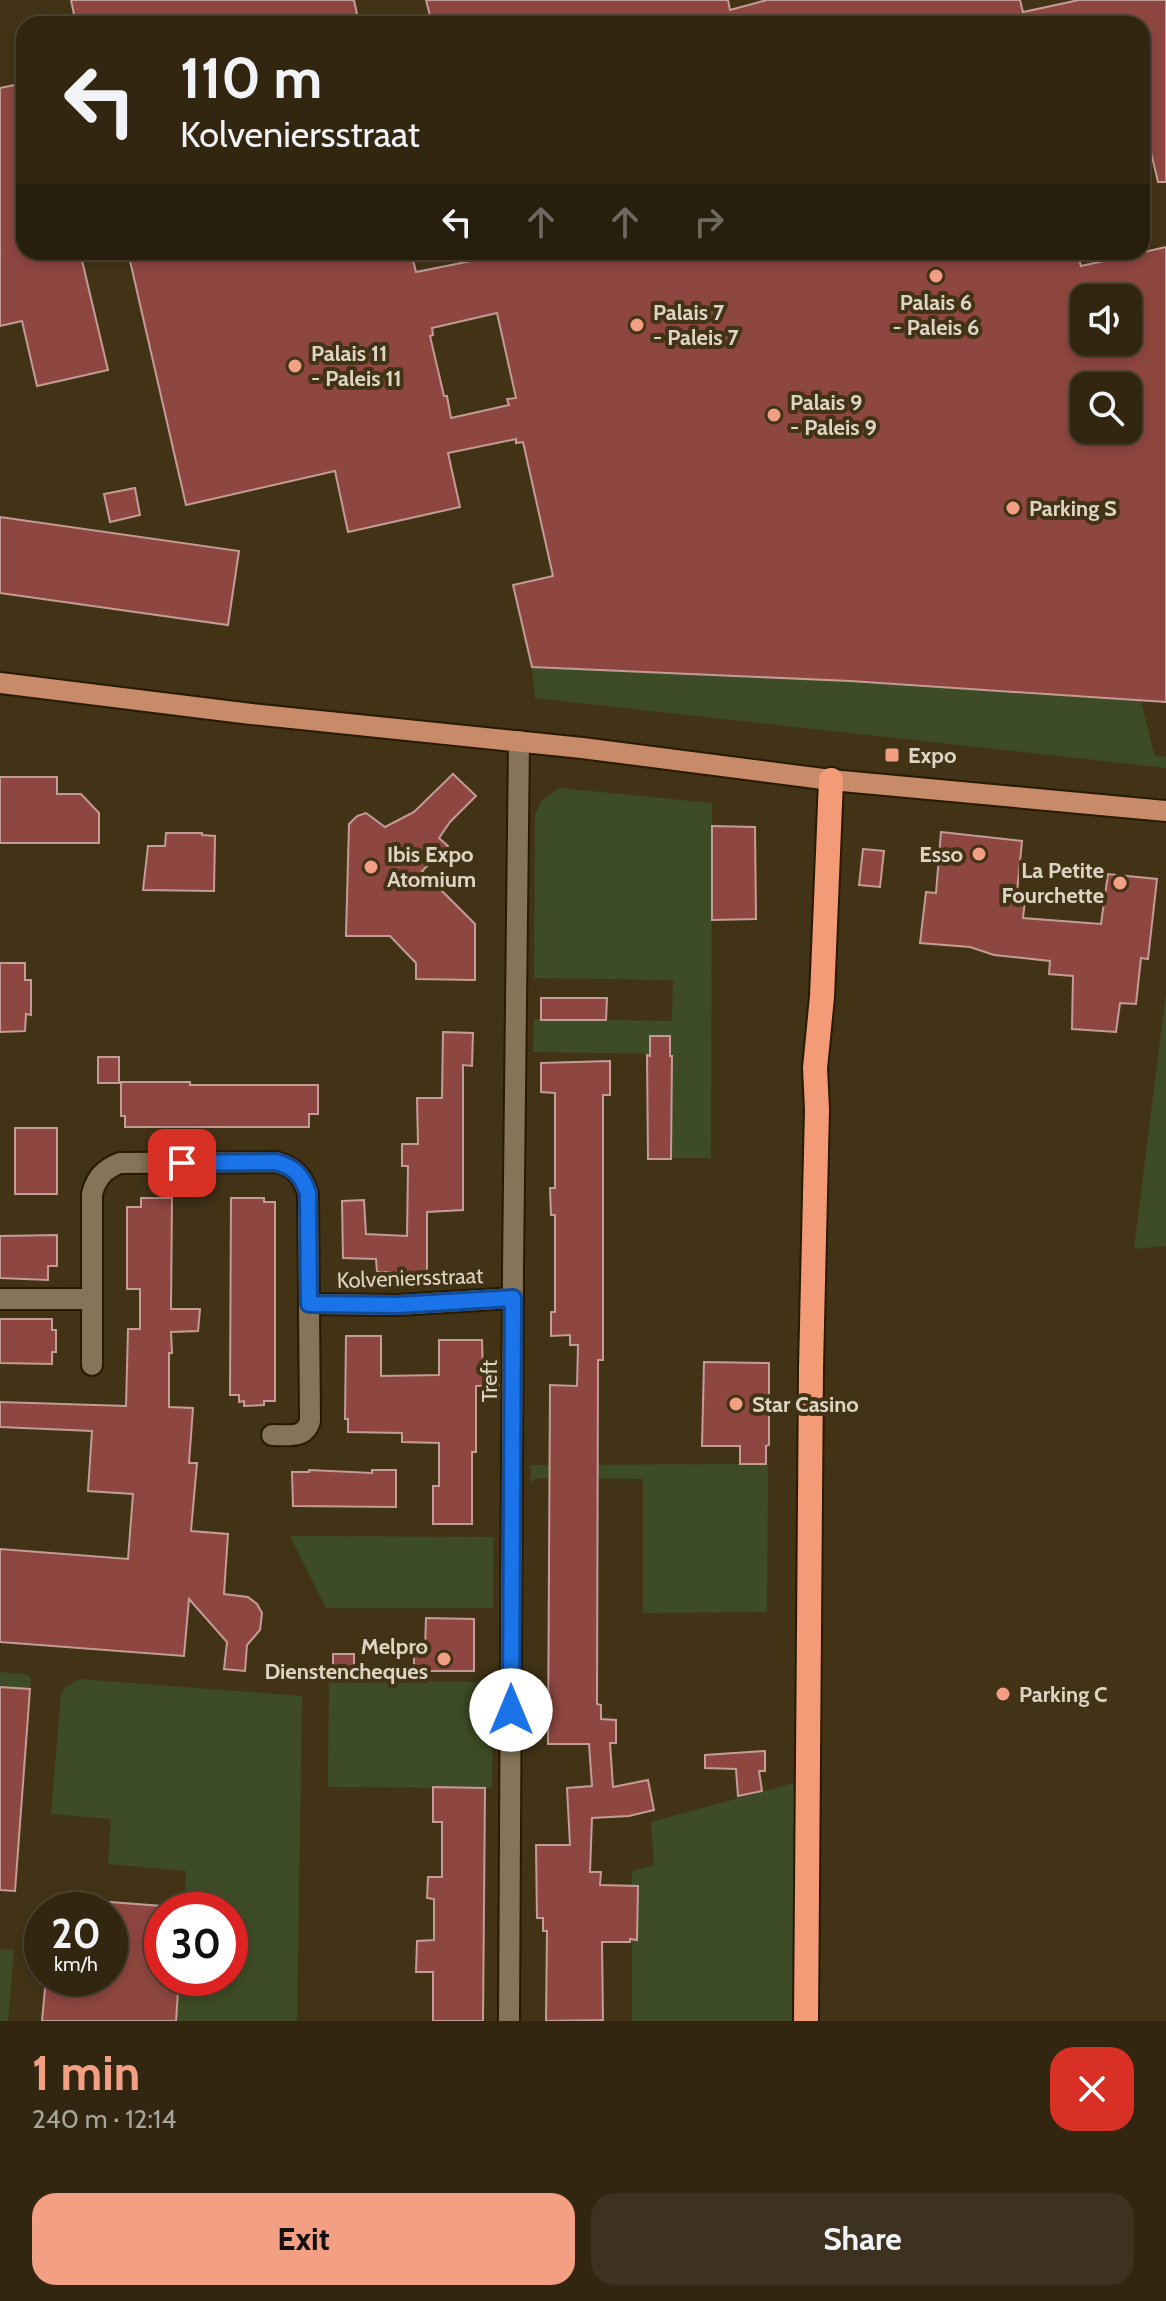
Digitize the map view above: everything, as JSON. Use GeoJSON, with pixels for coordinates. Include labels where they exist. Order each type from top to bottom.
{"type":"FeatureCollection","features":[{"type":"Feature","properties":{"kind":"highway"},"geometry":{"type":"LineString","coordinates":[[806,2021],[815,1068],[822,997],[831,780]]}},
{"type":"Feature","properties":{"kind":"main road"},"geometry":{"type":"LineString","coordinates":[[0,683],[236,712],[519,741],[831,780],[1166,811]]}},
{"type":"Feature","properties":{"kind":"street","name":"Treft"},"geometry":{"type":"LineString","coordinates":[[509,2021],[519,741]]}},
{"type":"Feature","properties":{"kind":"street","name":"Kolveniersstraat"},"geometry":{"type":"LineString","coordinates":[[92,1365],[92,1194],[95,1184],[109,1167],[120,1163],[276,1162],[287,1165],[304,1181],[308,1193],[309,1426],[299,1435],[272,1435]]}},
{"type":"Feature","properties":{"kind":"street","name":"Kolveniersstraat"},"geometry":{"type":"LineString","coordinates":[[309,1304],[397,1305],[513,1298]]}},
{"type":"Feature","properties":{"kind":"street"},"geometry":{"type":"LineString","coordinates":[[0,1299],[92,1299]]}},
{"type":"Feature","properties":{"kind":"green space"},"geometry":{"type":"Polygon","coordinates":[[[532,667],[792,678],[1141,700],[1154,755],[1166,757],[1166,768],[535,698],[532,667]]]}},
{"type":"Feature","properties":{"kind":"green space"},"geometry":{"type":"Polygon","coordinates":[[[560,788],[712,803],[711,1158],[672,1158],[672,1054],[533,1052],[534,1019],[672,1021],[673,980],[534,978],[535,816],[541,801],[560,788]]]}},
{"type":"Feature","properties":{"kind":"green space"},"geometry":{"type":"Polygon","coordinates":[[[1166,993],[1166,1246],[1134,1249],[1166,993]]]}},
{"type":"Feature","properties":{"kind":"green space"},"geometry":{"type":"Polygon","coordinates":[[[768,1464],[767,1612],[643,1613],[643,1479],[536,1478],[531,1483],[531,1465],[768,1464]]]}},
{"type":"Feature","properties":{"kind":"green space"},"geometry":{"type":"Polygon","coordinates":[[[290,1536],[493,1537],[493,1608],[326,1608],[290,1536]]]}},
{"type":"Feature","properties":{"kind":"green space"},"geometry":{"type":"Polygon","coordinates":[[[0,1672],[31,1677],[30,1689],[0,1687],[0,1672]]]}},
{"type":"Feature","properties":{"kind":"green space"},"geometry":{"type":"Polygon","coordinates":[[[79,1679],[302,1696],[297,2021],[176,2021],[178,1996],[248,1996],[248,1892],[185,1892],[186,1871],[108,1864],[111,1819],[51,1814],[61,1694],[79,1679]]]}},
{"type":"Feature","properties":{"kind":"green space"},"geometry":{"type":"Polygon","coordinates":[[[329,1680],[493,1682],[492,1788],[328,1787],[329,1680]]]}},
{"type":"Feature","properties":{"kind":"green space"},"geometry":{"type":"Polygon","coordinates":[[[794,1783],[792,2021],[632,2021],[632,1871],[654,1865],[651,1822],[794,1783]]]}},
{"type":"Feature","properties":{"kind":"green space"},"geometry":{"type":"Polygon","coordinates":[[[0,1949],[14,1950],[8,2021],[0,2021],[0,1949]]]}},
{"type":"Feature","properties":{"kind":"building"},"geometry":{"type":"Polygon","coordinates":[[[71,0],[354,0],[357,16],[74,16],[71,0]]]}},
{"type":"Feature","properties":{"kind":"building"},"geometry":{"type":"Polygon","coordinates":[[[426,0],[728,0],[730,10],[767,0],[1020,0],[1023,12],[1079,0],[1166,0],[1166,182],[1158,182],[1150,148],[1150,16],[430,16],[426,0]]]}},
{"type":"Feature","properties":{"kind":"building"},"geometry":{"type":"Polygon","coordinates":[[[16,85],[16,260],[82,260],[108,370],[37,386],[22,321],[0,326],[0,88],[16,85]]]}},
{"type":"Feature","properties":{"kind":"building"},"geometry":{"type":"Polygon","coordinates":[[[1166,247],[1166,702],[850,681],[532,667],[513,585],[553,576],[523,442],[516,443],[516,439],[448,453],[460,507],[348,532],[335,471],[186,505],[130,260],[413,260],[416,272],[476,260],[1079,260],[1081,266],[1108,260],[1150,260],[1150,251],[1166,247]],[[497,313],[432,328],[433,335],[430,336],[451,418],[509,405],[507,399],[516,398],[497,313]]]}},
{"type":"Feature","properties":{"kind":"building"},"geometry":{"type":"Polygon","coordinates":[[[135,488],[140,515],[110,522],[104,494],[135,488]]]}},
{"type":"Feature","properties":{"kind":"building"},"geometry":{"type":"Polygon","coordinates":[[[0,517],[239,551],[228,625],[0,593],[0,517]]]}},
{"type":"Feature","properties":{"kind":"building"},"geometry":{"type":"Polygon","coordinates":[[[453,774],[476,796],[439,838],[448,846],[422,871],[475,924],[475,980],[416,979],[416,963],[390,936],[346,936],[349,824],[366,813],[385,827],[414,812],[453,774]]]}},
{"type":"Feature","properties":{"kind":"building"},"geometry":{"type":"Polygon","coordinates":[[[0,777],[57,777],[57,794],[81,794],[99,813],[99,843],[0,843],[0,777]]]}},
{"type":"Feature","properties":{"kind":"building"},"geometry":{"type":"Polygon","coordinates":[[[712,826],[755,827],[756,919],[712,920],[712,826]]]}},
{"type":"Feature","properties":{"kind":"building"},"geometry":{"type":"Polygon","coordinates":[[[941,832],[1022,841],[1017,892],[1026,892],[1023,918],[1101,924],[1108,874],[1157,879],[1148,959],[1141,958],[1136,1004],[1120,1003],[1116,1032],[1072,1029],[1073,976],[1049,974],[1050,961],[994,955],[970,947],[920,943],[926,892],[936,893],[941,832]]]}},
{"type":"Feature","properties":{"kind":"building"},"geometry":{"type":"Polygon","coordinates":[[[166,833],[215,836],[214,891],[143,890],[148,846],[165,846],[166,833]]]}},
{"type":"Feature","properties":{"kind":"building"},"geometry":{"type":"Polygon","coordinates":[[[863,849],[884,851],[880,887],[859,885],[863,849]]]}},
{"type":"Feature","properties":{"kind":"building"},"geometry":{"type":"Polygon","coordinates":[[[0,963],[25,963],[25,980],[31,980],[31,1015],[26,1014],[25,1031],[0,1032],[0,963]]]}},
{"type":"Feature","properties":{"kind":"building"},"geometry":{"type":"Polygon","coordinates":[[[541,998],[607,998],[606,1020],[541,1020],[541,998]]]}},
{"type":"Feature","properties":{"kind":"building"},"geometry":{"type":"Polygon","coordinates":[[[443,1032],[473,1033],[472,1066],[463,1065],[463,1210],[427,1212],[427,1272],[377,1272],[376,1259],[343,1258],[342,1201],[364,1200],[366,1234],[407,1236],[408,1166],[402,1166],[402,1144],[418,1144],[417,1098],[442,1098],[443,1032]]]}},
{"type":"Feature","properties":{"kind":"building"},"geometry":{"type":"Polygon","coordinates":[[[650,1036],[670,1036],[671,1159],[648,1159],[647,1055],[650,1056],[650,1036]]]}},
{"type":"Feature","properties":{"kind":"building"},"geometry":{"type":"Polygon","coordinates":[[[98,1057],[119,1057],[119,1083],[98,1083],[98,1057]]]}},
{"type":"Feature","properties":{"kind":"building"},"geometry":{"type":"Polygon","coordinates":[[[610,1061],[610,1095],[603,1095],[603,1360],[598,1360],[597,1704],[601,1705],[601,1719],[616,1720],[616,1743],[610,1743],[613,1787],[648,1780],[654,1810],[629,1816],[592,1818],[590,1872],[601,1872],[600,1885],[638,1886],[637,1940],[602,1942],[603,2020],[546,2021],[547,1931],[543,1931],[543,1918],[537,1918],[536,1845],[570,1845],[567,1788],[592,1786],[589,1744],[548,1744],[550,1385],[577,1386],[578,1345],[570,1345],[570,1335],[551,1336],[551,1312],[555,1312],[555,1215],[551,1215],[550,1188],[555,1188],[555,1093],[541,1092],[541,1063],[610,1061]]]}},
{"type":"Feature","properties":{"kind":"building"},"geometry":{"type":"Polygon","coordinates":[[[121,1082],[318,1085],[318,1114],[309,1114],[309,1127],[125,1127],[125,1116],[121,1116],[121,1082]]]}},
{"type":"Feature","properties":{"kind":"building"},"geometry":{"type":"Polygon","coordinates":[[[15,1128],[57,1128],[57,1194],[15,1194],[15,1128]]]}},
{"type":"Feature","properties":{"kind":"building"},"geometry":{"type":"Polygon","coordinates":[[[141,1198],[172,1198],[171,1309],[200,1309],[198,1331],[171,1332],[169,1407],[193,1408],[189,1463],[197,1463],[191,1531],[228,1534],[224,1594],[248,1597],[262,1613],[260,1630],[247,1645],[245,1671],[224,1669],[227,1642],[189,1599],[184,1656],[0,1642],[0,1549],[128,1559],[133,1494],[88,1491],[92,1431],[0,1427],[0,1402],[126,1406],[128,1329],[140,1329],[140,1289],[127,1289],[127,1207],[141,1207],[141,1198]]]}},
{"type":"Feature","properties":{"kind":"building"},"geometry":{"type":"Polygon","coordinates":[[[231,1198],[264,1198],[264,1202],[275,1202],[275,1401],[264,1401],[264,1405],[244,1406],[244,1401],[239,1402],[239,1395],[230,1395],[231,1198]]]}},
{"type":"Feature","properties":{"kind":"building"},"geometry":{"type":"Polygon","coordinates":[[[57,1235],[57,1266],[48,1266],[48,1280],[0,1278],[0,1236],[57,1235]]]}},
{"type":"Feature","properties":{"kind":"building"},"geometry":{"type":"Polygon","coordinates":[[[0,1319],[52,1319],[52,1330],[56,1330],[56,1352],[52,1352],[52,1364],[0,1363],[0,1319]]]}},
{"type":"Feature","properties":{"kind":"building"},"geometry":{"type":"Polygon","coordinates":[[[346,1336],[381,1336],[381,1376],[439,1375],[439,1340],[482,1340],[483,1371],[499,1381],[499,1385],[476,1386],[472,1524],[433,1524],[433,1486],[439,1486],[439,1443],[402,1442],[402,1433],[348,1432],[348,1419],[345,1419],[346,1336]]]}},
{"type":"Feature","properties":{"kind":"building","name":"Star Casino"},"geometry":{"type":"Polygon","coordinates":[[[704,1362],[769,1363],[769,1445],[766,1446],[766,1464],[740,1464],[740,1446],[702,1446],[704,1362]]]}},
{"type":"Feature","properties":{"kind":"building"},"geometry":{"type":"Polygon","coordinates":[[[372,1470],[396,1470],[396,1507],[293,1506],[292,1472],[372,1473],[372,1470]]]}},
{"type":"Feature","properties":{"kind":"building"},"geometry":{"type":"Polygon","coordinates":[[[426,1618],[474,1619],[474,1671],[414,1671],[414,1648],[425,1648],[426,1618]]]}},
{"type":"Feature","properties":{"kind":"building"},"geometry":{"type":"Polygon","coordinates":[[[333,1654],[354,1654],[354,1678],[333,1679],[333,1654]]]}},
{"type":"Feature","properties":{"kind":"building"},"geometry":{"type":"Polygon","coordinates":[[[0,1687],[30,1689],[15,1891],[0,1890],[0,1687]]]}},
{"type":"Feature","properties":{"kind":"building"},"geometry":{"type":"Polygon","coordinates":[[[765,1751],[765,1771],[759,1771],[762,1791],[738,1796],[736,1769],[705,1768],[705,1755],[765,1751]]]}},
{"type":"Feature","properties":{"kind":"building"},"geometry":{"type":"Polygon","coordinates":[[[433,1787],[485,1788],[483,2021],[433,2021],[433,1972],[416,1972],[417,1941],[434,1940],[434,1899],[427,1898],[428,1877],[442,1877],[442,1822],[433,1822],[433,1787]]]}},
{"type":"Feature","properties":{"kind":"building"},"geometry":{"type":"Polygon","coordinates":[[[128,1903],[144,1905],[144,1996],[178,1996],[176,2021],[42,2021],[44,1996],[128,1996],[128,1903]]]}},
{"type":"Feature","properties":{"kind":"place","name":"Palais 6 - Paleis 6"},"geometry":{"type":"Point","coordinates":[936,276]}},
{"type":"Feature","properties":{"kind":"place","name":"Palais 7 - Paleis 7"},"geometry":{"type":"Point","coordinates":[637,325]}},
{"type":"Feature","properties":{"kind":"place","name":"Palais 11 - Paleis 11"},"geometry":{"type":"Point","coordinates":[295,366]}},
{"type":"Feature","properties":{"kind":"place","name":"Palais 9 - Paleis 9"},"geometry":{"type":"Point","coordinates":[774,415]}},
{"type":"Feature","properties":{"kind":"place","name":"Parking S"},"geometry":{"type":"Point","coordinates":[1013,508]}},
{"type":"Feature","properties":{"kind":"place","name":"Expo"},"geometry":{"type":"Point","coordinates":[892,755]}},
{"type":"Feature","properties":{"kind":"place","name":"Esso"},"geometry":{"type":"Point","coordinates":[979,854]}},
{"type":"Feature","properties":{"kind":"place","name":"Ibis Expo Atomium"},"geometry":{"type":"Point","coordinates":[371,867]}},
{"type":"Feature","properties":{"kind":"place","name":"La Petite Fourchette"},"geometry":{"type":"Point","coordinates":[1120,883]}},
{"type":"Feature","properties":{"kind":"place","name":"Star Casino"},"geometry":{"type":"Point","coordinates":[736,1404]}},
{"type":"Feature","properties":{"kind":"place","name":"Melpro Dienstencheques"},"geometry":{"type":"Point","coordinates":[444,1659]}},
{"type":"Feature","properties":{"kind":"place","name":"Parking C"},"geometry":{"type":"Point","coordinates":[1003,1694]}},
{"type":"Feature","properties":{"kind":"route"},"geometry":{"type":"LineString","coordinates":[[182,1163],[276,1162],[296,1171],[308,1193],[309,1304],[397,1305],[513,1298],[511,1710]]}}]}
